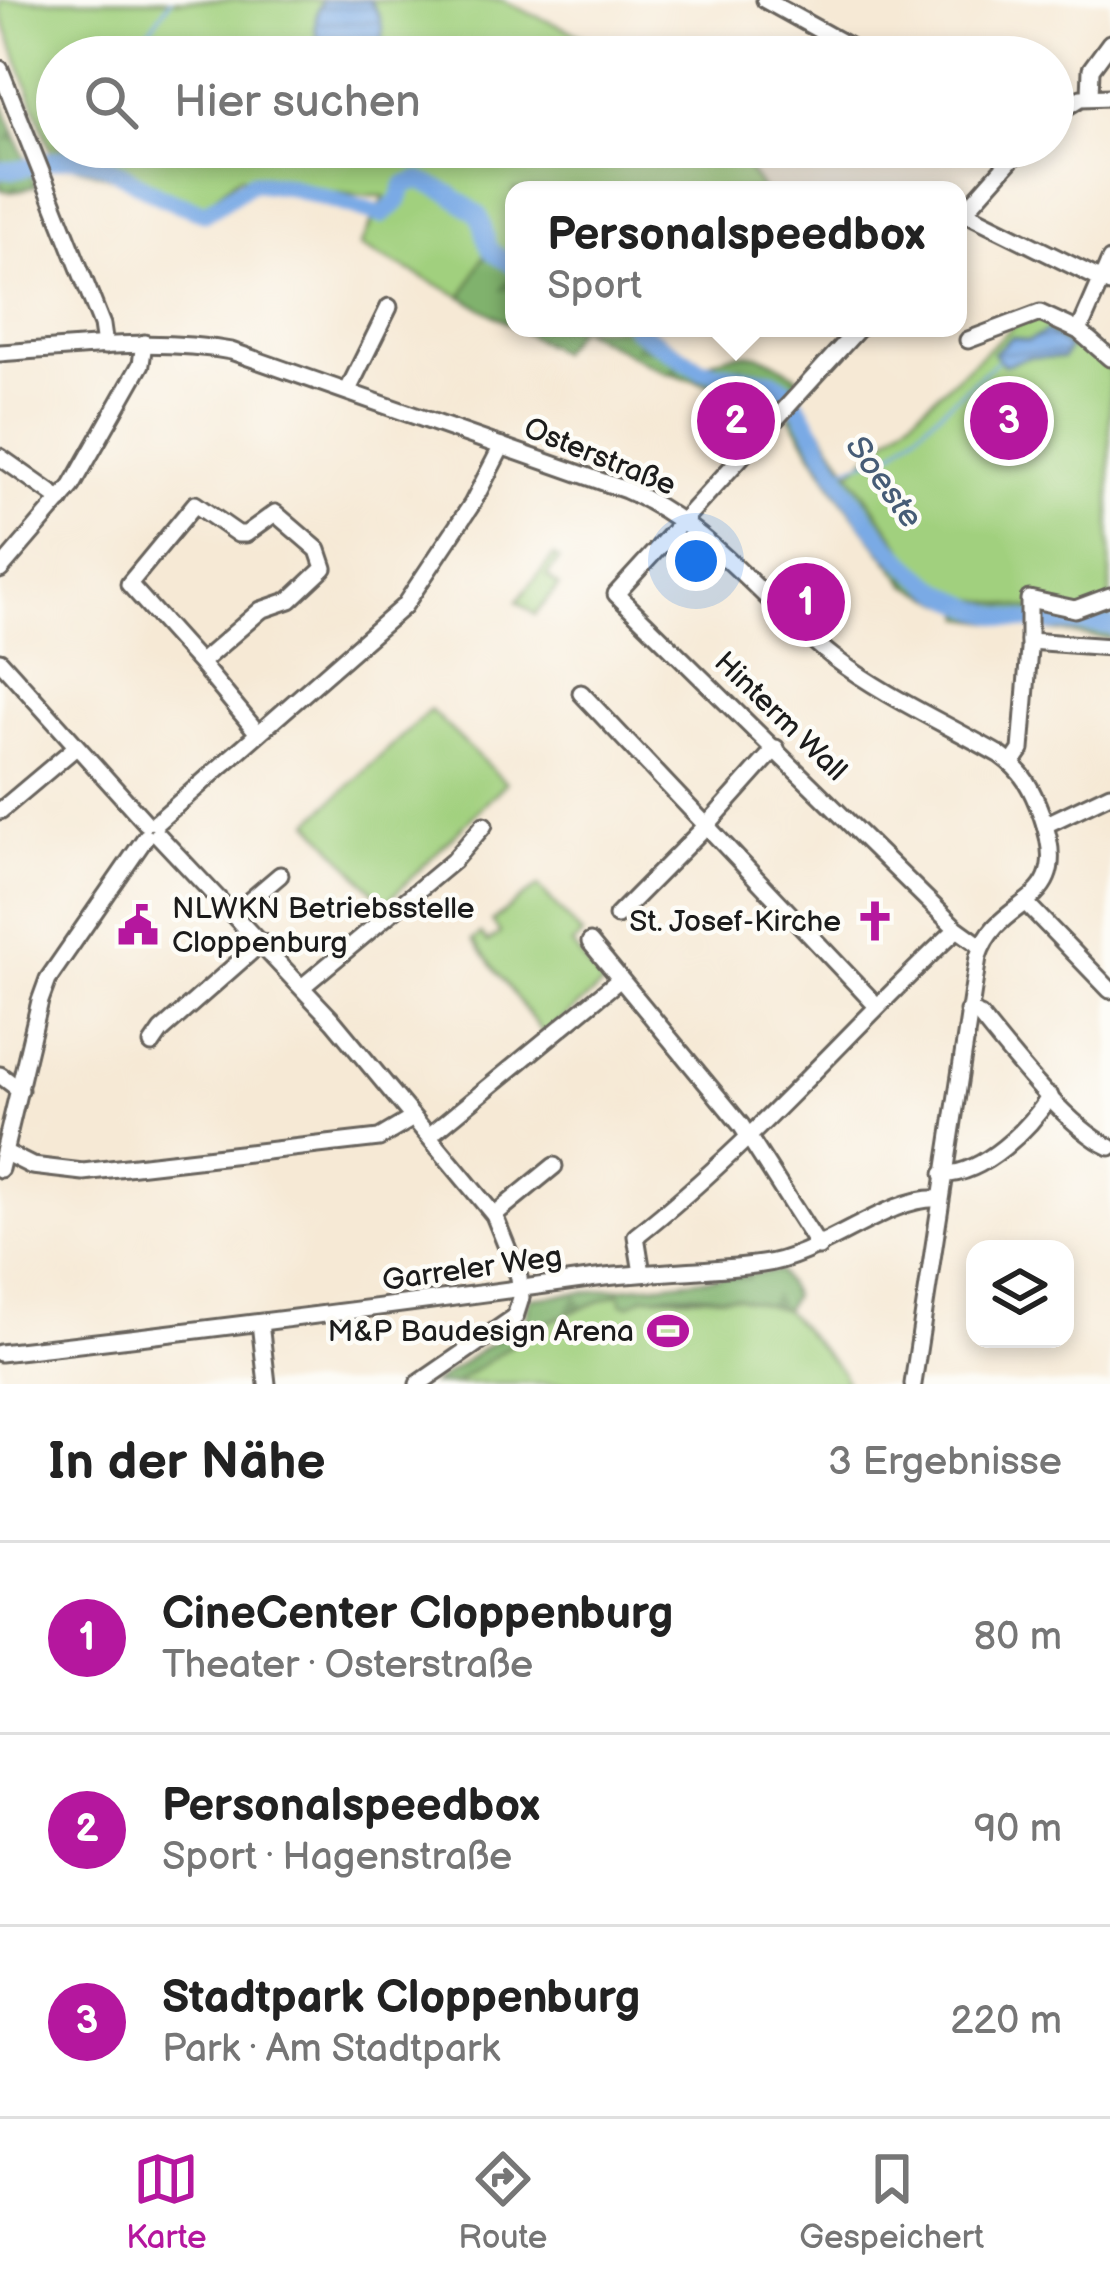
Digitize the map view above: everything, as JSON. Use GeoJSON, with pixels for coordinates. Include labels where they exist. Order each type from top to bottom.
{"type":"FeatureCollection","features":[{"type":"Feature","properties":{"kind":"street"},"geometry":{"type":"LineString","coordinates":[[765,0],[830,36]]}},
{"type":"Feature","properties":{"kind":"street"},"geometry":{"type":"LineString","coordinates":[[1074,108],[1104,97],[1091,69],[1110,44]]}},
{"type":"Feature","properties":{"kind":"street"},"geometry":{"type":"LineString","coordinates":[[0,70],[36,158]]}},
{"type":"Feature","properties":{"kind":"street"},"geometry":{"type":"LineString","coordinates":[[40,168],[102,325],[105,346]]}},
{"type":"Feature","properties":{"kind":"street"},"geometry":{"type":"LineString","coordinates":[[967,208],[1002,168]]}},
{"type":"Feature","properties":{"kind":"street"},"geometry":{"type":"LineString","coordinates":[[967,218],[1105,281]]}},
{"type":"Feature","properties":{"kind":"street"},"geometry":{"type":"LineString","coordinates":[[1079,331],[1105,281],[1110,260]]}},
{"type":"Feature","properties":{"kind":"street"},"geometry":{"type":"LineString","coordinates":[[348,390],[389,307]]}},
{"type":"Feature","properties":{"kind":"street"},"geometry":{"type":"LineString","coordinates":[[968,340],[1040,314],[1079,331],[1110,358]]}},
{"type":"Feature","properties":{"kind":"street","name":"Hinterm Wall"},"geometry":{"type":"LineString","coordinates":[[851,337],[616,594],[957,929],[981,946]]}},
{"type":"Feature","properties":{"kind":"street"},"geometry":{"type":"LineString","coordinates":[[0,570],[61,500],[141,364],[144,343]]}},
{"type":"Feature","properties":{"kind":"street","name":"Osterstraße"},"geometry":{"type":"LineString","coordinates":[[0,353],[144,343],[231,351],[626,490],[683,520],[830,654],[1012,763],[1027,780],[1045,825],[1052,860],[1044,882],[1026,903]]}},
{"type":"Feature","properties":{"kind":"street"},"geometry":{"type":"LineString","coordinates":[[413,1118],[379,1138],[83,1172],[3,1161],[40,1000],[49,980],[152,830],[404,606],[472,504],[502,446]]}},
{"type":"Feature","properties":{"kind":"street"},"geometry":{"type":"LineString","coordinates":[[0,457],[61,500]]}},
{"type":"Feature","properties":{"kind":"street"},"geometry":{"type":"LineString","coordinates":[[200,663],[261,610],[290,600],[324,568],[318,550],[275,513],[246,534],[238,534],[195,504],[129,584],[257,732]]}},
{"type":"Feature","properties":{"kind":"street"},"geometry":{"type":"LineString","coordinates":[[1029,622],[1110,596]]}},
{"type":"Feature","properties":{"kind":"street"},"geometry":{"type":"LineString","coordinates":[[1012,763],[1021,750],[1029,622]]}},
{"type":"Feature","properties":{"kind":"street"},"geometry":{"type":"LineString","coordinates":[[1029,622],[1110,647]]}},
{"type":"Feature","properties":{"kind":"street"},"geometry":{"type":"LineString","coordinates":[[0,661],[152,830],[262,941],[494,1215],[512,1254],[520,1291],[515,1317],[418,1384]]}},
{"type":"Feature","properties":{"kind":"street"},"geometry":{"type":"LineString","coordinates":[[581,693],[876,1005]]}},
{"type":"Feature","properties":{"kind":"street"},"geometry":{"type":"LineString","coordinates":[[0,812],[76,747]]}},
{"type":"Feature","properties":{"kind":"street"},"geometry":{"type":"LineString","coordinates":[[616,916],[776,748]]}},
{"type":"Feature","properties":{"kind":"street"},"geometry":{"type":"LineString","coordinates":[[1045,825],[1110,794]]}},
{"type":"Feature","properties":{"kind":"street"},"geometry":{"type":"LineString","coordinates":[[302,987],[453,862],[484,825]]}},
{"type":"Feature","properties":{"kind":"street"},"geometry":{"type":"LineString","coordinates":[[234,914],[280,875]]}},
{"type":"Feature","properties":{"kind":"street"},"geometry":{"type":"LineString","coordinates":[[913,1384],[981,946],[1026,903],[1107,981]]}},
{"type":"Feature","properties":{"kind":"street"},"geometry":{"type":"LineString","coordinates":[[642,1273],[637,1236],[750,1138],[876,1005],[957,929]]}},
{"type":"Feature","properties":{"kind":"street"},"geometry":{"type":"LineString","coordinates":[[152,1044],[161,1030],[262,941]]}},
{"type":"Feature","properties":{"kind":"street"},"geometry":{"type":"LineString","coordinates":[[590,942],[750,1138],[819,1247]]}},
{"type":"Feature","properties":{"kind":"street"},"geometry":{"type":"LineString","coordinates":[[429,1136],[619,980]]}},
{"type":"Feature","properties":{"kind":"street"},"geometry":{"type":"LineString","coordinates":[[968,1012],[980,1016],[1050,1096],[1110,1147]]}},
{"type":"Feature","properties":{"kind":"street"},"geometry":{"type":"LineString","coordinates":[[0,1075],[20,1090]]}},
{"type":"Feature","properties":{"kind":"street","name":"Garreler Weg"},"geometry":{"type":"LineString","coordinates":[[0,1353],[642,1273],[763,1264],[819,1247],[942,1186],[1026,1130],[1050,1096]]}},
{"type":"Feature","properties":{"kind":"street"},"geometry":{"type":"LineString","coordinates":[[494,1215],[554,1166]]}},
{"type":"Feature","properties":{"kind":"street"},"geometry":{"type":"LineString","coordinates":[[260,1323],[267,1384]]}},
{"type":"Feature","properties":{"kind":"green space"},"geometry":{"type":"Polygon","coordinates":[[[0,0],[503,0],[583,36],[36,36],[36,110],[0,0]]]}},
{"type":"Feature","properties":{"kind":"green space"},"geometry":{"type":"Polygon","coordinates":[[[0,97],[36,186],[12,192],[0,189],[0,97]]]}},
{"type":"Feature","properties":{"kind":"green space"},"geometry":{"type":"Polygon","coordinates":[[[83,168],[746,168],[756,181],[505,181],[505,252],[490,244],[462,297],[360,246],[385,196],[240,176],[204,206],[83,168]]]}},
{"type":"Feature","properties":{"kind":"green space"},"geometry":{"type":"Polygon","coordinates":[[[384,204],[505,252],[505,322],[462,297],[465,291],[384,204]]]}},
{"type":"Feature","properties":{"kind":"green space"},"geometry":{"type":"Polygon","coordinates":[[[1033,316],[1081,339],[1110,363],[1110,608],[1079,617],[946,594],[921,575],[850,472],[1016,324],[1033,316]]]}},
{"type":"Feature","properties":{"kind":"green space"},"geometry":{"type":"Polygon","coordinates":[[[532,337],[571,337],[559,352],[532,337]]]}},
{"type":"Feature","properties":{"kind":"green space"},"geometry":{"type":"Polygon","coordinates":[[[596,337],[663,337],[706,364],[732,355],[755,354],[799,378],[778,402],[664,372],[596,337]]]}},
{"type":"Feature","properties":{"kind":"green space"},"geometry":{"type":"Polygon","coordinates":[[[802,402],[921,575],[1079,617],[1110,608],[1110,639],[964,618],[964,611],[907,585],[838,494],[790,416],[802,402]]]}},
{"type":"Feature","properties":{"kind":"green space"},"geometry":{"type":"Polygon","coordinates":[[[554,556],[559,560],[547,576],[559,586],[535,615],[517,601],[554,556]]]}},
{"type":"Feature","properties":{"kind":"green space"},"geometry":{"type":"Polygon","coordinates":[[[430,710],[506,783],[385,904],[310,822],[430,710]]]}},
{"type":"Feature","properties":{"kind":"green space"},"geometry":{"type":"Polygon","coordinates":[[[538,886],[582,935],[572,945],[603,985],[544,1035],[473,940],[481,934],[488,942],[500,933],[492,921],[538,886]]]}},
{"type":"Feature","properties":{"kind":"green space"},"geometry":{"type":"Polygon","coordinates":[[[779,1271],[793,1296],[785,1310],[727,1297],[685,1294],[629,1305],[622,1303],[619,1293],[545,1323],[454,1384],[432,1384],[525,1320],[530,1298],[779,1271]]]}},
{"type":"Feature","properties":{"kind":"green space","name":"M&P Baudesign Arena"},"geometry":{"type":"Polygon","coordinates":[[[620,1293],[622,1303],[629,1305],[646,1296],[735,1297],[785,1310],[842,1372],[847,1384],[454,1384],[545,1323],[620,1293]]]}},
{"type":"Feature","properties":{"kind":"water"},"geometry":{"type":"Polygon","coordinates":[[[322,0],[369,0],[378,13],[381,36],[317,36],[322,0]]]}},
{"type":"Feature","properties":{"kind":"water"},"geometry":{"type":"Polygon","coordinates":[[[1048,331],[1069,348],[1063,358],[1029,357],[1004,365],[993,353],[1012,337],[1028,341],[1048,331]]]}},
{"type":"Feature","properties":{"kind":"waterway"},"geometry":{"type":"LineString","coordinates":[[145,36],[171,0]]}},
{"type":"Feature","properties":{"kind":"waterway","name":"Soeste"},"geometry":{"type":"LineString","coordinates":[[0,170],[36,165]]}},
{"type":"Feature","properties":{"kind":"waterway","name":"Soeste"},"geometry":{"type":"LineString","coordinates":[[111,168],[165,198],[205,213],[252,182],[287,186],[382,215],[398,202],[404,185],[419,180],[449,193],[479,215],[487,244],[505,260]]}},
{"type":"Feature","properties":{"kind":"waterway","name":"Soeste"},"geometry":{"type":"LineString","coordinates":[[648,337],[701,370],[772,381],[787,390],[863,514],[902,560],[950,596],[1009,618],[1110,626]]}},
{"type":"Feature","properties":{"kind":"waterway"},"geometry":{"type":"LineString","coordinates":[[836,472],[895,451],[998,360]]}},
{"type":"Feature","properties":{"kind":"place","name":"Personalspeedbox"},"geometry":{"type":"Point","coordinates":[736,421]}},
{"type":"Feature","properties":{"kind":"place","name":"Stadtpark Cloppenburg"},"geometry":{"type":"Point","coordinates":[1009,421]}},
{"type":"Feature","properties":{"kind":"place","name":"CineCenter Cloppenburg"},"geometry":{"type":"Point","coordinates":[806,602]}},
{"type":"Feature","properties":{"kind":"place","name":"St. Josef-Kirche"},"geometry":{"type":"Point","coordinates":[875,921]}},
{"type":"Feature","properties":{"kind":"place","name":"NLWKN Betriebsstelle Cloppenburg"},"geometry":{"type":"Point","coordinates":[138,925]}},
{"type":"Feature","properties":{"kind":"place","name":"M&P Baudesign Arena"},"geometry":{"type":"Point","coordinates":[668,1331]}}]}
